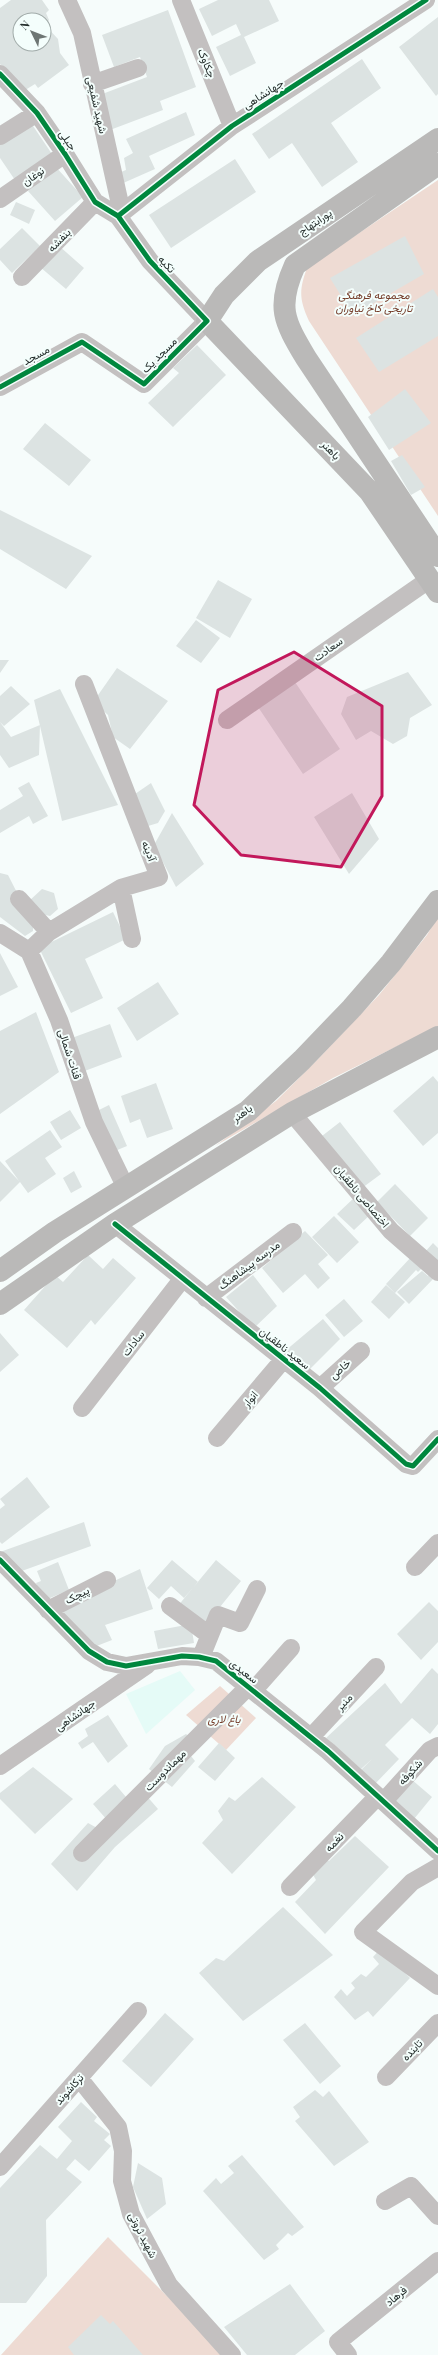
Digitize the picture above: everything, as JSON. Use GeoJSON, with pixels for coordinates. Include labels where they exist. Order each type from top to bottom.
{"type":"FeatureCollection","features":[{"type":"Feature","properties":{"kind":"main road","name":"پورابتهاج"},"geometry":{"type":"LineString","coordinates":[[207,322],[224,295],[258,261],[438,139]]}},
{"type":"Feature","properties":{"kind":"main road","name":"پورابتهاج"},"geometry":{"type":"LineString","coordinates":[[438,164],[313,250],[295,265],[288,281],[283,307],[288,328],[306,358],[438,556]]}},
{"type":"Feature","properties":{"kind":"main road","name":"باهنر"},"geometry":{"type":"LineString","coordinates":[[207,322],[370,492],[434,586]]}},
{"type":"Feature","properties":{"kind":"main road","name":"باهنر"},"geometry":{"type":"LineString","coordinates":[[0,1271],[55,1232],[248,1111],[302,1060],[352,1008],[391,963],[438,901]]}},
{"type":"Feature","properties":{"kind":"main road"},"geometry":{"type":"LineString","coordinates":[[0,1304],[115,1224],[292,1113],[436,1042]]}},
{"type":"Feature","properties":{"kind":"street","name":"شهید شفیعی"},"geometry":{"type":"LineString","coordinates":[[67,0],[82,33],[120,214]]}},
{"type":"Feature","properties":{"kind":"street","name":"چکاوک"},"geometry":{"type":"LineString","coordinates":[[181,0],[232,126]]}},
{"type":"Feature","properties":{"kind":"street","name":"جهانشاهی"},"geometry":{"type":"LineString","coordinates":[[120,214],[232,126],[426,0]]}},
{"type":"Feature","properties":{"kind":"street"},"geometry":{"type":"LineString","coordinates":[[92,84],[138,68]]}},
{"type":"Feature","properties":{"kind":"street","name":"جبلی"},"geometry":{"type":"LineString","coordinates":[[0,74],[37,113],[66,154],[95,202],[120,214]]}},
{"type":"Feature","properties":{"kind":"street"},"geometry":{"type":"LineString","coordinates":[[0,136],[37,113]]}},
{"type":"Feature","properties":{"kind":"street","name":"نوغان"},"geometry":{"type":"LineString","coordinates":[[0,199],[66,154]]}},
{"type":"Feature","properties":{"kind":"street","name":"بنفشه"},"geometry":{"type":"LineString","coordinates":[[22,277],[95,202]]}},
{"type":"Feature","properties":{"kind":"street","name":"تکیه"},"geometry":{"type":"LineString","coordinates":[[120,214],[150,261],[207,322]]}},
{"type":"Feature","properties":{"kind":"street","name":"مسجد یک"},"geometry":{"type":"LineString","coordinates":[[82,342],[144,384],[207,322]]}},
{"type":"Feature","properties":{"kind":"street","name":"مسجد"},"geometry":{"type":"LineString","coordinates":[[0,387],[82,342]]}},
{"type":"Feature","properties":{"kind":"street","name":"سعادت"},"geometry":{"type":"LineString","coordinates":[[227,720],[434,586]]}},
{"type":"Feature","properties":{"kind":"street","name":"آدینه"},"geometry":{"type":"LineString","coordinates":[[29,951],[49,932],[121,888],[159,877],[84,684]]}},
{"type":"Feature","properties":{"kind":"street"},"geometry":{"type":"LineString","coordinates":[[121,888],[132,940]]}},
{"type":"Feature","properties":{"kind":"street"},"geometry":{"type":"LineString","coordinates":[[19,898],[49,932]]}},
{"type":"Feature","properties":{"kind":"street"},"geometry":{"type":"LineString","coordinates":[[0,933],[29,951]]}},
{"type":"Feature","properties":{"kind":"street","name":"قنات شمالى"},"geometry":{"type":"LineString","coordinates":[[29,951],[59,1020],[94,1122],[126,1188]]}},
{"type":"Feature","properties":{"kind":"street","name":"اختصاصی ناطقیان"},"geometry":{"type":"LineString","coordinates":[[292,1113],[391,1231],[438,1272]]}},
{"type":"Feature","properties":{"kind":"street","name":"سعید ناطقیان"},"geometry":{"type":"LineString","coordinates":[[115,1224],[184,1278],[206,1298],[283,1360],[320,1388],[406,1464],[413,1466],[438,1439]]}},
{"type":"Feature","properties":{"kind":"street","name":"مدرسه پیشاهنگ"},"geometry":{"type":"LineString","coordinates":[[206,1298],[292,1232]]}},
{"type":"Feature","properties":{"kind":"street","name":"سادات"},"geometry":{"type":"LineString","coordinates":[[82,1408],[184,1278]]}},
{"type":"Feature","properties":{"kind":"street","name":"خاص"},"geometry":{"type":"LineString","coordinates":[[320,1388],[361,1351]]}},
{"type":"Feature","properties":{"kind":"street","name":"انوار"},"geometry":{"type":"LineString","coordinates":[[217,1438],[283,1360]]}},
{"type":"Feature","properties":{"kind":"street"},"geometry":{"type":"LineString","coordinates":[[415,1567],[438,1543]]}},
{"type":"Feature","properties":{"kind":"street","name":"سعیدی"},"geometry":{"type":"LineString","coordinates":[[0,1560],[89,1651],[107,1662],[126,1666],[182,1656],[201,1657],[216,1661],[311,1737],[438,1850]]}},
{"type":"Feature","properties":{"kind":"street","name":"پیچک"},"geometry":{"type":"LineString","coordinates":[[48,1610],[106,1580]]}},
{"type":"Feature","properties":{"kind":"street"},"geometry":{"type":"LineString","coordinates":[[201,1657],[218,1615],[240,1623],[257,1589]]}},
{"type":"Feature","properties":{"kind":"street"},"geometry":{"type":"LineString","coordinates":[[170,1606],[209,1635]]}},
{"type":"Feature","properties":{"kind":"street","name":"مهماندوست"},"geometry":{"type":"LineString","coordinates":[[82,1853],[291,1648]]}},
{"type":"Feature","properties":{"kind":"street","name":"جهانشاهی"},"geometry":{"type":"LineString","coordinates":[[0,1766],[149,1663]]}},
{"type":"Feature","properties":{"kind":"street","name":"منیر"},"geometry":{"type":"LineString","coordinates":[[311,1737],[376,1667]]}},
{"type":"Feature","properties":{"kind":"street","name":"شکوفه"},"geometry":{"type":"LineString","coordinates":[[381,1799],[430,1750],[438,1746]]}},
{"type":"Feature","properties":{"kind":"street","name":"نغمه"},"geometry":{"type":"LineString","coordinates":[[290,1887],[381,1799]]}},
{"type":"Feature","properties":{"kind":"street"},"geometry":{"type":"LineString","coordinates":[[438,1867],[412,1882],[363,1932],[438,1986]]}},
{"type":"Feature","properties":{"kind":"street","name":"ترکاشوند"},"geometry":{"type":"LineString","coordinates":[[0,2167],[138,2011]]}},
{"type":"Feature","properties":{"kind":"street","name":"تابنده"},"geometry":{"type":"LineString","coordinates":[[386,2077],[438,2023]]}},
{"type":"Feature","properties":{"kind":"street","name":"شهید ثروتی"},"geometry":{"type":"LineString","coordinates":[[79,2078],[118,2127],[123,2152],[122,2181],[131,2214],[169,2285],[232,2355]]}},
{"type":"Feature","properties":{"kind":"street"},"geometry":{"type":"LineString","coordinates":[[385,2201],[411,2186],[438,2216]]}},
{"type":"Feature","properties":{"kind":"street","name":"فرهاد"},"geometry":{"type":"LineString","coordinates":[[348,2355],[338,2342],[438,2261]]}},
{"type":"Feature","properties":{"kind":"highlighted area"},"geometry":{"type":"Polygon","coordinates":[[[294,652],[382,706],[382,796],[341,867],[241,855],[194,805],[218,690],[294,652]]]}},
{"type":"Feature","properties":{"kind":"shaded area"},"geometry":{"type":"Polygon","coordinates":[[[180,1671],[195,1690],[146,1734],[126,1694],[180,1671]]]}},
{"type":"Feature","properties":{"kind":"green space","name":"مجموعه فرهنگی تاریخی کاخ نیاوران"},"geometry":{"type":"Polygon","coordinates":[[[438,180],[438,516],[309,321],[303,307],[301,289],[307,268],[438,180]]]}},
{"type":"Feature","properties":{"kind":"green space"},"geometry":{"type":"Polygon","coordinates":[[[438,916],[438,1026],[333,1078],[215,1146],[276,1101],[319,1058],[379,995],[427,935],[438,916]]]}},
{"type":"Feature","properties":{"kind":"green space","name":"باغ لاری"},"geometry":{"type":"Polygon","coordinates":[[[220,1686],[256,1718],[226,1750],[186,1715],[220,1686]]]}},
{"type":"Feature","properties":{"kind":"green space"},"geometry":{"type":"Polygon","coordinates":[[[108,2237],[226,2355],[1,2355],[108,2237]]]}},
{"type":"Feature","properties":{"kind":"building"},"geometry":{"type":"Polygon","coordinates":[[[11,0],[42,0],[49,10],[47,12],[12,12],[12,52],[52,52],[52,33],[58,39],[60,53],[69,65],[38,88],[35,84],[22,92],[0,64],[0,8],[11,0]]]}},
{"type":"Feature","properties":{"kind":"building"},"geometry":{"type":"Polygon","coordinates":[[[218,0],[269,0],[279,21],[244,37],[256,63],[230,76],[216,47],[241,35],[236,24],[212,36],[199,9],[218,0]]]}},
{"type":"Feature","properties":{"kind":"building"},"geometry":{"type":"Polygon","coordinates":[[[168,10],[196,87],[160,101],[163,110],[110,130],[97,96],[147,77],[140,57],[114,67],[102,35],[168,10]]]}},
{"type":"Feature","properties":{"kind":"building"},"geometry":{"type":"Polygon","coordinates":[[[438,17],[438,94],[436,96],[399,47],[438,17]]]}},
{"type":"Feature","properties":{"kind":"building"},"geometry":{"type":"Polygon","coordinates":[[[362,59],[381,88],[331,123],[358,162],[322,187],[292,143],[269,159],[252,134],[362,59]]]}},
{"type":"Feature","properties":{"kind":"building"},"geometry":{"type":"Polygon","coordinates":[[[186,112],[195,135],[149,156],[155,169],[121,184],[116,174],[126,170],[124,158],[133,153],[126,139],[186,112]]]}},
{"type":"Feature","properties":{"kind":"building"},"geometry":{"type":"Polygon","coordinates":[[[29,120],[54,157],[17,183],[0,158],[0,141],[29,120]]]}},
{"type":"Feature","properties":{"kind":"building"},"geometry":{"type":"Polygon","coordinates":[[[235,159],[256,192],[171,248],[149,215],[235,159]]]}},
{"type":"Feature","properties":{"kind":"building"},"geometry":{"type":"Polygon","coordinates":[[[55,166],[83,197],[55,221],[28,191],[55,166]]]}},
{"type":"Feature","properties":{"kind":"building"},"geometry":{"type":"Polygon","coordinates":[[[16,202],[35,210],[29,224],[10,215],[16,202]]]}},
{"type":"Feature","properties":{"kind":"building"},"geometry":{"type":"Polygon","coordinates":[[[22,228],[40,246],[12,273],[0,260],[0,249],[22,228]]]}},
{"type":"Feature","properties":{"kind":"building"},"geometry":{"type":"Polygon","coordinates":[[[405,236],[424,274],[353,315],[330,278],[405,236]]]}},
{"type":"Feature","properties":{"kind":"building"},"geometry":{"type":"Polygon","coordinates":[[[58,245],[84,268],[66,289],[40,267],[58,245]]]}},
{"type":"Feature","properties":{"kind":"building"},"geometry":{"type":"Polygon","coordinates":[[[433,289],[438,297],[438,336],[379,372],[356,338],[433,289]]]}},
{"type":"Feature","properties":{"kind":"building"},"geometry":{"type":"Polygon","coordinates":[[[197,345],[226,375],[173,427],[148,403],[179,373],[173,368],[197,345]]]}},
{"type":"Feature","properties":{"kind":"building"},"geometry":{"type":"Polygon","coordinates":[[[405,389],[431,423],[389,450],[368,417],[405,389]]]}},
{"type":"Feature","properties":{"kind":"building"},"geometry":{"type":"Polygon","coordinates":[[[45,423],[91,460],[69,486],[23,449],[45,423]]]}},
{"type":"Feature","properties":{"kind":"building"},"geometry":{"type":"Polygon","coordinates":[[[402,455],[425,487],[411,495],[391,461],[402,455]]]}},
{"type":"Feature","properties":{"kind":"building"},"geometry":{"type":"Polygon","coordinates":[[[0,510],[92,556],[66,589],[0,549],[0,510]]]}},
{"type":"Feature","properties":{"kind":"building"},"geometry":{"type":"Polygon","coordinates":[[[218,580],[252,599],[230,638],[196,618],[218,580]]]}},
{"type":"Feature","properties":{"kind":"building"},"geometry":{"type":"Polygon","coordinates":[[[196,620],[220,638],[201,663],[176,646],[196,620]]]}},
{"type":"Feature","properties":{"kind":"building"},"geometry":{"type":"Polygon","coordinates":[[[0,660],[9,660],[0,673],[0,660]]]}},
{"type":"Feature","properties":{"kind":"building"},"geometry":{"type":"Polygon","coordinates":[[[117,668],[168,701],[130,749],[113,737],[108,715],[99,707],[96,698],[117,668]]]}},
{"type":"Feature","properties":{"kind":"building"},"geometry":{"type":"Polygon","coordinates":[[[408,672],[432,705],[410,718],[407,736],[393,744],[371,731],[356,740],[341,714],[347,697],[408,672]]]}},
{"type":"Feature","properties":{"kind":"building"},"geometry":{"type":"Polygon","coordinates":[[[295,682],[340,749],[303,774],[258,707],[295,682]]]}},
{"type":"Feature","properties":{"kind":"building"},"geometry":{"type":"Polygon","coordinates":[[[11,686],[30,704],[4,726],[0,722],[0,696],[11,686]]]}},
{"type":"Feature","properties":{"kind":"building"},"geometry":{"type":"Polygon","coordinates":[[[60,689],[118,805],[62,821],[34,700],[60,689]]]}},
{"type":"Feature","properties":{"kind":"building"},"geometry":{"type":"Polygon","coordinates":[[[0,722],[11,737],[40,725],[39,755],[9,768],[0,755],[0,722]]]}},
{"type":"Feature","properties":{"kind":"building"},"geometry":{"type":"Polygon","coordinates":[[[29,782],[48,816],[33,824],[29,816],[0,833],[0,810],[23,796],[18,788],[29,782]]]}},
{"type":"Feature","properties":{"kind":"building"},"geometry":{"type":"Polygon","coordinates":[[[151,783],[165,811],[158,823],[148,826],[135,794],[151,783]]]}},
{"type":"Feature","properties":{"kind":"building"},"geometry":{"type":"Polygon","coordinates":[[[352,793],[379,839],[349,874],[314,817],[352,793]]]}},
{"type":"Feature","properties":{"kind":"building"},"geometry":{"type":"Polygon","coordinates":[[[172,813],[204,864],[176,887],[154,845],[172,813]]]}},
{"type":"Feature","properties":{"kind":"building"},"geometry":{"type":"Polygon","coordinates":[[[0,873],[8,875],[33,924],[33,931],[25,936],[0,917],[0,873]]]}},
{"type":"Feature","properties":{"kind":"building"},"geometry":{"type":"Polygon","coordinates":[[[42,889],[54,893],[58,909],[50,916],[37,913],[29,901],[42,889]]]}},
{"type":"Feature","properties":{"kind":"building"},"geometry":{"type":"Polygon","coordinates":[[[113,912],[126,939],[85,959],[103,998],[71,1013],[39,948],[113,912]]]}},
{"type":"Feature","properties":{"kind":"building"},"geometry":{"type":"Polygon","coordinates":[[[0,953],[18,987],[0,996],[0,953]]]}},
{"type":"Feature","properties":{"kind":"building"},"geometry":{"type":"Polygon","coordinates":[[[158,982],[179,1014],[137,1041],[117,1008],[158,982]]]}},
{"type":"Feature","properties":{"kind":"building"},"geometry":{"type":"Polygon","coordinates":[[[36,1012],[59,1072],[0,1114],[0,1031],[36,1012]]]}},
{"type":"Feature","properties":{"kind":"building"},"geometry":{"type":"Polygon","coordinates":[[[110,1024],[122,1057],[82,1072],[69,1039],[110,1024]]]}},
{"type":"Feature","properties":{"kind":"building"},"geometry":{"type":"Polygon","coordinates":[[[433,1076],[438,1082],[438,1133],[423,1146],[393,1111],[433,1076]]]}},
{"type":"Feature","properties":{"kind":"building"},"geometry":{"type":"Polygon","coordinates":[[[156,1083],[173,1129],[147,1138],[140,1119],[130,1123],[121,1096],[156,1083]]]}},
{"type":"Feature","properties":{"kind":"building"},"geometry":{"type":"Polygon","coordinates":[[[109,1105],[127,1146],[110,1153],[93,1113],[109,1105]]]}},
{"type":"Feature","properties":{"kind":"building"},"geometry":{"type":"Polygon","coordinates":[[[70,1110],[81,1128],[61,1140],[50,1122],[70,1110]]]}},
{"type":"Feature","properties":{"kind":"building"},"geometry":{"type":"Polygon","coordinates":[[[340,1122],[381,1174],[362,1188],[322,1136],[340,1122]]]}},
{"type":"Feature","properties":{"kind":"building"},"geometry":{"type":"Polygon","coordinates":[[[50,1130],[62,1147],[45,1158],[56,1174],[28,1193],[20,1182],[0,1202],[0,1161],[19,1181],[5,1161],[50,1130]]]}},
{"type":"Feature","properties":{"kind":"building"},"geometry":{"type":"Polygon","coordinates":[[[74,1171],[82,1187],[71,1193],[63,1178],[74,1171]]]}},
{"type":"Feature","properties":{"kind":"building"},"geometry":{"type":"Polygon","coordinates":[[[395,1184],[428,1218],[410,1236],[377,1202],[395,1184]]]}},
{"type":"Feature","properties":{"kind":"building"},"geometry":{"type":"Polygon","coordinates":[[[356,1196],[372,1213],[354,1230],[337,1214],[356,1196]]]}},
{"type":"Feature","properties":{"kind":"building"},"geometry":{"type":"Polygon","coordinates":[[[334,1216],[359,1242],[337,1263],[312,1237],[334,1216]]]}},
{"type":"Feature","properties":{"kind":"building"},"geometry":{"type":"Polygon","coordinates":[[[305,1231],[328,1255],[318,1264],[330,1278],[318,1289],[305,1274],[283,1293],[262,1268],[305,1231]]]}},
{"type":"Feature","properties":{"kind":"building"},"geometry":{"type":"Polygon","coordinates":[[[433,1243],[438,1248],[438,1263],[425,1252],[433,1243]]]}},
{"type":"Feature","properties":{"kind":"building"},"geometry":{"type":"Polygon","coordinates":[[[88,1255],[103,1269],[113,1258],[136,1278],[95,1325],[91,1320],[67,1348],[24,1310],[55,1275],[63,1282],[88,1255]]]}},
{"type":"Feature","properties":{"kind":"building"},"geometry":{"type":"Polygon","coordinates":[[[412,1256],[424,1266],[418,1272],[416,1270],[395,1293],[386,1284],[412,1256]]]}},
{"type":"Feature","properties":{"kind":"building"},"geometry":{"type":"Polygon","coordinates":[[[422,1271],[428,1276],[430,1273],[434,1278],[409,1304],[397,1292],[422,1271]]]}},
{"type":"Feature","properties":{"kind":"building"},"geometry":{"type":"Polygon","coordinates":[[[253,1275],[277,1306],[254,1328],[226,1297],[253,1275]]]}},
{"type":"Feature","properties":{"kind":"building"},"geometry":{"type":"Polygon","coordinates":[[[386,1285],[405,1302],[389,1319],[371,1302],[386,1285]]]}},
{"type":"Feature","properties":{"kind":"building"},"geometry":{"type":"Polygon","coordinates":[[[344,1299],[363,1321],[344,1337],[325,1315],[344,1299]]]}},
{"type":"Feature","properties":{"kind":"building"},"geometry":{"type":"Polygon","coordinates":[[[323,1319],[340,1339],[305,1374],[285,1351],[323,1319]]]}},
{"type":"Feature","properties":{"kind":"building"},"geometry":{"type":"Polygon","coordinates":[[[0,1333],[19,1355],[0,1372],[0,1333]]]}},
{"type":"Feature","properties":{"kind":"building"},"geometry":{"type":"Polygon","coordinates":[[[27,1477],[50,1507],[2,1544],[0,1542],[0,1509],[5,1505],[0,1499],[27,1477]]]}},
{"type":"Feature","properties":{"kind":"building"},"geometry":{"type":"Polygon","coordinates":[[[84,1522],[91,1546],[19,1572],[0,1552],[84,1522]]]}},
{"type":"Feature","properties":{"kind":"building"},"geometry":{"type":"Polygon","coordinates":[[[172,1560],[198,1582],[184,1598],[171,1586],[159,1599],[147,1588],[172,1560]]]}},
{"type":"Feature","properties":{"kind":"building"},"geometry":{"type":"Polygon","coordinates":[[[216,1560],[241,1581],[203,1628],[177,1607],[216,1560]]]}},
{"type":"Feature","properties":{"kind":"building"},"geometry":{"type":"Polygon","coordinates":[[[58,1562],[69,1590],[43,1601],[36,1583],[41,1581],[37,1571],[58,1562]]]}},
{"type":"Feature","properties":{"kind":"building"},"geometry":{"type":"Polygon","coordinates":[[[140,1569],[153,1609],[105,1625],[112,1640],[89,1649],[58,1607],[140,1569]]]}},
{"type":"Feature","properties":{"kind":"building"},"geometry":{"type":"Polygon","coordinates":[[[429,1602],[438,1611],[438,1642],[421,1660],[397,1634],[429,1602]]]}},
{"type":"Feature","properties":{"kind":"building"},"geometry":{"type":"Polygon","coordinates":[[[191,1624],[194,1643],[158,1649],[154,1631],[191,1624]]]}},
{"type":"Feature","properties":{"kind":"building"},"geometry":{"type":"Polygon","coordinates":[[[432,1668],[438,1674],[438,1724],[430,1734],[412,1718],[385,1745],[399,1759],[373,1786],[359,1772],[372,1759],[361,1769],[326,1738],[385,1683],[401,1704],[432,1668]]]}},
{"type":"Feature","properties":{"kind":"building"},"geometry":{"type":"Polygon","coordinates":[[[108,1715],[128,1746],[108,1763],[93,1742],[82,1749],[78,1743],[88,1736],[85,1729],[108,1715]]]}},
{"type":"Feature","properties":{"kind":"building"},"geometry":{"type":"Polygon","coordinates":[[[186,1734],[193,1740],[187,1751],[195,1761],[172,1787],[149,1769],[165,1746],[186,1734]]]}},
{"type":"Feature","properties":{"kind":"building"},"geometry":{"type":"Polygon","coordinates":[[[219,1743],[235,1758],[215,1781],[198,1767],[219,1743]]]}},
{"type":"Feature","properties":{"kind":"building"},"geometry":{"type":"Polygon","coordinates":[[[33,1767],[73,1799],[35,1834],[0,1799],[0,1793],[33,1767]]]}},
{"type":"Feature","properties":{"kind":"building"},"geometry":{"type":"Polygon","coordinates":[[[262,1777],[296,1807],[232,1874],[202,1843],[223,1820],[218,1811],[229,1797],[235,1801],[262,1777]]]}},
{"type":"Feature","properties":{"kind":"building"},"geometry":{"type":"Polygon","coordinates":[[[411,1779],[432,1797],[414,1819],[393,1801],[411,1779]]]}},
{"type":"Feature","properties":{"kind":"building"},"geometry":{"type":"Polygon","coordinates":[[[115,1784],[126,1797],[139,1787],[158,1809],[115,1847],[77,1891],[51,1864],[88,1823],[99,1829],[108,1821],[93,1804],[115,1784]]]}},
{"type":"Feature","properties":{"kind":"building"},"geometry":{"type":"Polygon","coordinates":[[[355,1836],[389,1867],[325,1934],[295,1902],[316,1880],[311,1871],[322,1857],[329,1861],[355,1836]]]}},
{"type":"Feature","properties":{"kind":"building"},"geometry":{"type":"Polygon","coordinates":[[[283,1907],[333,1955],[243,2021],[199,1973],[216,1958],[224,1961],[283,1907]]]}},
{"type":"Feature","properties":{"kind":"building"},"geometry":{"type":"Polygon","coordinates":[[[381,1948],[410,1978],[373,2017],[368,2011],[355,2020],[334,1997],[341,1989],[347,1996],[355,1988],[351,1983],[361,1974],[366,1977],[379,1964],[373,1957],[381,1948]]]}},
{"type":"Feature","properties":{"kind":"building"},"geometry":{"type":"Polygon","coordinates":[[[165,2013],[194,2039],[151,2087],[122,2061],[165,2013]]]}},
{"type":"Feature","properties":{"kind":"building"},"geometry":{"type":"Polygon","coordinates":[[[305,2023],[341,2066],[320,2084],[283,2040],[305,2023]]]}},
{"type":"Feature","properties":{"kind":"building"},"geometry":{"type":"Polygon","coordinates":[[[315,2090],[323,2097],[329,2091],[369,2142],[334,2166],[295,2121],[300,2117],[293,2107],[315,2090]]]}},
{"type":"Feature","properties":{"kind":"building"},"geometry":{"type":"Polygon","coordinates":[[[81,2102],[97,2117],[94,2121],[110,2134],[104,2140],[111,2146],[89,2171],[75,2159],[66,2169],[82,2182],[46,2220],[47,2276],[26,2303],[0,2303],[0,2188],[40,2145],[57,2159],[72,2141],[58,2127],[81,2102]]]}},
{"type":"Feature","properties":{"kind":"building"},"geometry":{"type":"Polygon","coordinates":[[[242,2155],[304,2227],[292,2236],[288,2233],[276,2245],[279,2249],[264,2260],[203,2191],[216,2178],[221,2184],[234,2173],[228,2166],[242,2155]]]}},
{"type":"Feature","properties":{"kind":"building"},"geometry":{"type":"Polygon","coordinates":[[[138,2163],[162,2178],[166,2204],[147,2219],[133,2187],[138,2163]]]}},
{"type":"Feature","properties":{"kind":"building"},"geometry":{"type":"Polygon","coordinates":[[[290,2284],[325,2331],[295,2355],[247,2355],[224,2327],[290,2284]]]}},
{"type":"Feature","properties":{"kind":"building"},"geometry":{"type":"Polygon","coordinates":[[[101,2315],[110,2324],[113,2321],[143,2355],[74,2355],[68,2347],[101,2315]]]}},
{"type":"Feature","properties":{"kind":"cycle path"},"geometry":{"type":"LineString","coordinates":[[118,216],[232,126],[426,0]]}},
{"type":"Feature","properties":{"kind":"cycle path"},"geometry":{"type":"LineString","coordinates":[[0,74],[37,113],[95,202],[118,216],[150,261],[207,321],[144,384],[82,342],[0,387]]}},
{"type":"Feature","properties":{"kind":"cycle path"},"geometry":{"type":"LineString","coordinates":[[115,1224],[320,1388],[406,1464],[413,1466],[438,1439]]}},
{"type":"Feature","properties":{"kind":"cycle path"},"geometry":{"type":"LineString","coordinates":[[0,1560],[89,1651],[107,1662],[126,1666],[182,1656],[199,1657],[216,1661],[328,1751],[438,1851]]}}]}
